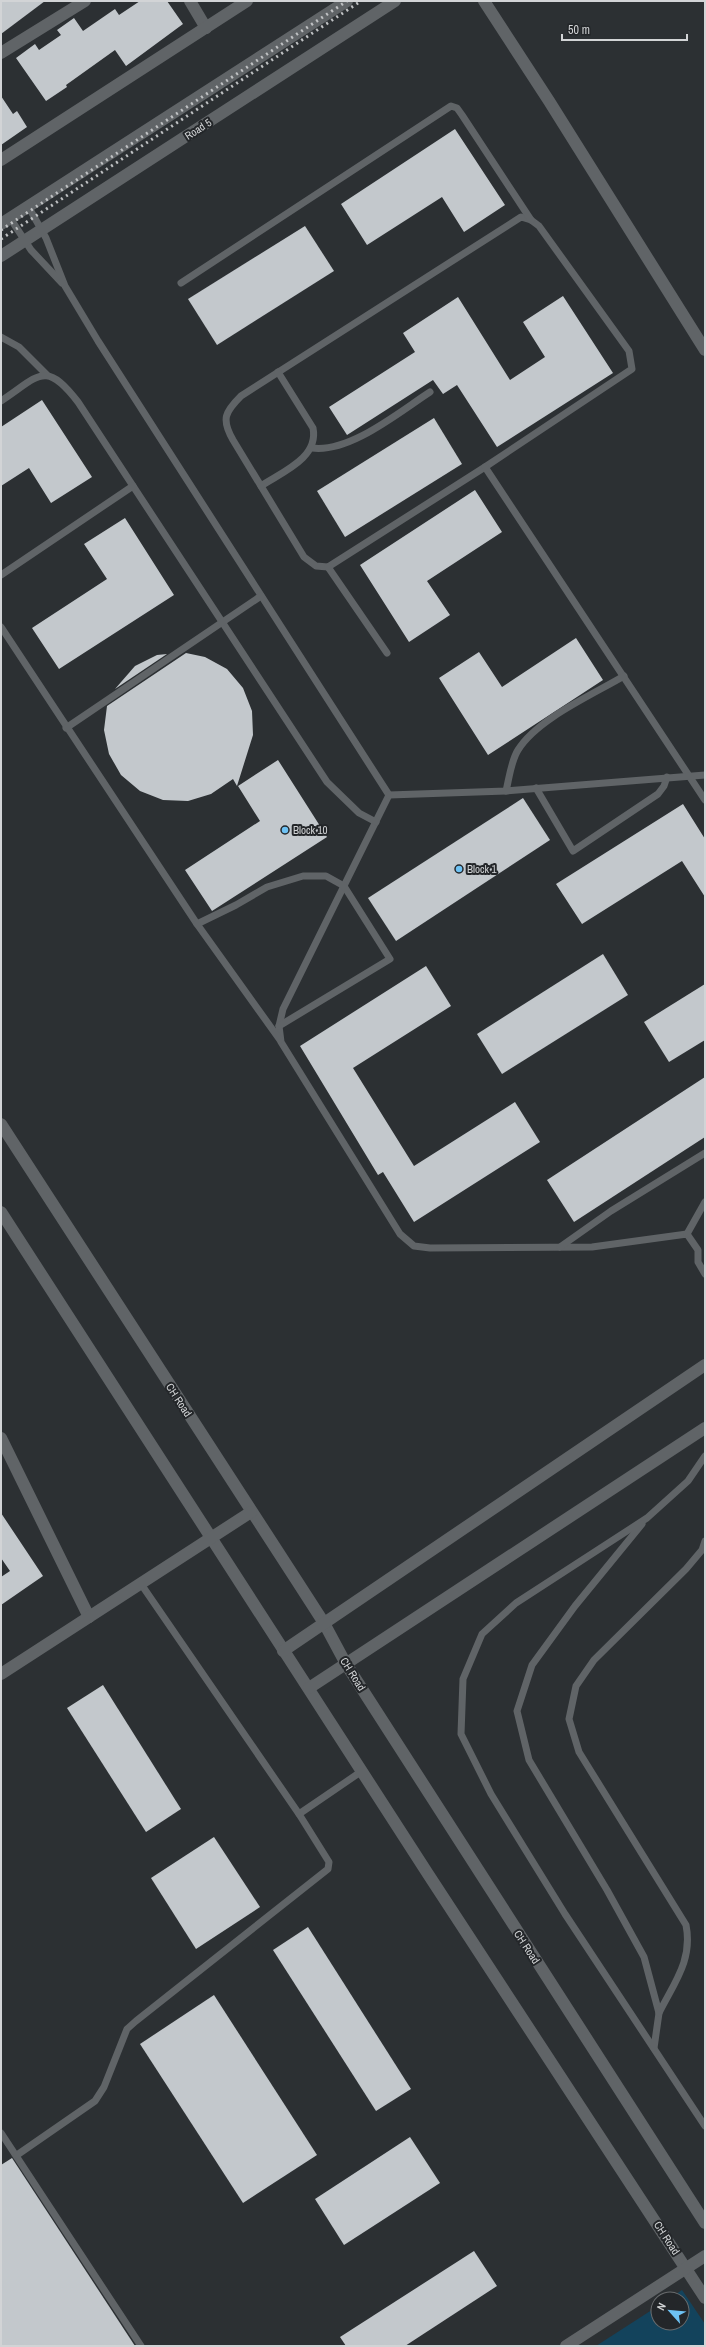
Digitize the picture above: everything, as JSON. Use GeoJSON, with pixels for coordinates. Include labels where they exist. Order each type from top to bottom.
{"type":"FeatureCollection","features":[{"type":"Feature","properties":{"kind":"street"},"geometry":{"type":"LineString","coordinates":[[1,53],[85,1]]}},
{"type":"Feature","properties":{"kind":"street"},"geometry":{"type":"LineString","coordinates":[[190,1],[206,28]]}},
{"type":"Feature","properties":{"kind":"street"},"geometry":{"type":"LineString","coordinates":[[1,160],[247,1]]}},
{"type":"Feature","properties":{"kind":"street"},"geometry":{"type":"LineString","coordinates":[[6,221],[347,1]]}},
{"type":"Feature","properties":{"kind":"street","name":"Road 5"},"geometry":{"type":"LineString","coordinates":[[1,256],[395,1]]}},
{"type":"Feature","properties":{"kind":"street"},"geometry":{"type":"LineString","coordinates":[[484,1],[549,101],[705,350]]}},
{"type":"Feature","properties":{"kind":"street","name":"CH Road"},"geometry":{"type":"LineString","coordinates":[[1,1124],[324,1623],[346,1664],[705,2223]]}},
{"type":"Feature","properties":{"kind":"street","name":"CH Road"},"geometry":{"type":"LineString","coordinates":[[1,1212],[283,1650],[687,2268],[705,2298]]}},
{"type":"Feature","properties":{"kind":"street"},"geometry":{"type":"LineString","coordinates":[[283,1650],[705,1365]]}},
{"type":"Feature","properties":{"kind":"street"},"geometry":{"type":"LineString","coordinates":[[309,1688],[705,1428]]}},
{"type":"Feature","properties":{"kind":"street"},"geometry":{"type":"LineString","coordinates":[[1,1438],[89,1618]]}},
{"type":"Feature","properties":{"kind":"street"},"geometry":{"type":"LineString","coordinates":[[1,1674],[251,1512]]}},
{"type":"Feature","properties":{"kind":"street"},"geometry":{"type":"LineString","coordinates":[[566,2346],[705,2256]]}},
{"type":"Feature","properties":{"kind":"lane"},"geometry":{"type":"LineString","coordinates":[[181,283],[451,106],[458,108],[531,220],[539,226],[629,351],[632,368],[485,467],[328,566],[316,566],[304,557],[227,430],[225,420],[229,408],[241,396],[513,222],[521,218],[531,220]]}},
{"type":"Feature","properties":{"kind":"lane"},"geometry":{"type":"LineString","coordinates":[[28,206],[46,238],[65,286],[98,342],[389,795]]}},
{"type":"Feature","properties":{"kind":"lane"},"geometry":{"type":"LineString","coordinates":[[6,221],[65,286]]}},
{"type":"Feature","properties":{"kind":"lane"},"geometry":{"type":"LineString","coordinates":[[1,337],[19,347],[47,375],[64,383],[78,402],[327,782],[359,813],[376,822]]}},
{"type":"Feature","properties":{"kind":"lane"},"geometry":{"type":"LineString","coordinates":[[261,486],[305,457],[312,448],[315,438],[313,428],[278,372]]}},
{"type":"Feature","properties":{"kind":"lane"},"geometry":{"type":"LineString","coordinates":[[1,401],[36,378],[47,375]]}},
{"type":"Feature","properties":{"kind":"lane"},"geometry":{"type":"LineString","coordinates":[[312,448],[332,448],[350,441],[430,392]]}},
{"type":"Feature","properties":{"kind":"lane"},"geometry":{"type":"LineString","coordinates":[[485,467],[705,800]]}},
{"type":"Feature","properties":{"kind":"lane"},"geometry":{"type":"LineString","coordinates":[[1,575],[133,486]]}},
{"type":"Feature","properties":{"kind":"lane"},"geometry":{"type":"LineString","coordinates":[[328,566],[387,654]]}},
{"type":"Feature","properties":{"kind":"lane"},"geometry":{"type":"LineString","coordinates":[[66,728],[261,596]]}},
{"type":"Feature","properties":{"kind":"lane"},"geometry":{"type":"LineString","coordinates":[[1,627],[66,728],[197,924],[281,1042],[400,1234],[414,1246],[430,1248],[592,1247],[687,1234]]}},
{"type":"Feature","properties":{"kind":"lane"},"geometry":{"type":"LineString","coordinates":[[506,791],[517,751],[527,737],[540,725],[624,676]]}},
{"type":"Feature","properties":{"kind":"lane"},"geometry":{"type":"LineString","coordinates":[[389,795],[506,791],[689,775],[705,775]]}},
{"type":"Feature","properties":{"kind":"lane"},"geometry":{"type":"LineString","coordinates":[[536,788],[573,851],[658,794],[664,786],[666,777]]}},
{"type":"Feature","properties":{"kind":"lane"},"geometry":{"type":"LineString","coordinates":[[281,1042],[278,1026],[283,1009],[389,795]]}},
{"type":"Feature","properties":{"kind":"lane"},"geometry":{"type":"LineString","coordinates":[[197,924],[236,905],[267,887],[303,876],[326,876],[344,886],[390,959],[278,1026]]}},
{"type":"Feature","properties":{"kind":"lane"},"geometry":{"type":"LineString","coordinates":[[560,1247],[611,1211],[705,1153]]}},
{"type":"Feature","properties":{"kind":"lane"},"geometry":{"type":"LineString","coordinates":[[687,1234],[705,1202]]}},
{"type":"Feature","properties":{"kind":"lane"},"geometry":{"type":"LineString","coordinates":[[687,1234],[701,1251],[698,1262],[705,1274]]}},
{"type":"Feature","properties":{"kind":"lane"},"geometry":{"type":"LineString","coordinates":[[659,2013],[644,1957],[608,1890],[529,1760],[517,1711],[532,1665],[576,1606],[647,1518],[688,1481],[705,1456]]}},
{"type":"Feature","properties":{"kind":"lane"},"geometry":{"type":"LineString","coordinates":[[647,1518],[516,1603],[482,1634],[462,1679],[461,1734],[491,1794],[544,1880],[705,2126]]}},
{"type":"Feature","properties":{"kind":"lane"},"geometry":{"type":"LineString","coordinates":[[654,2048],[659,2013],[687,1957],[689,1941],[686,1925],[579,1752],[569,1719],[576,1686],[594,1660],[686,1569],[702,1550],[705,1541]]}},
{"type":"Feature","properties":{"kind":"lane"},"geometry":{"type":"LineString","coordinates":[[16,2155],[95,2101],[104,2087],[128,2029],[136,2021],[328,1870],[328,1862],[299,1814],[141,1584]]}},
{"type":"Feature","properties":{"kind":"lane"},"geometry":{"type":"LineString","coordinates":[[299,1814],[362,1770]]}},
{"type":"Feature","properties":{"kind":"lane"},"geometry":{"type":"LineString","coordinates":[[2,2135],[141,2346]]}},
{"type":"Feature","properties":{"kind":"shaded area"},"geometry":{"type":"Polygon","coordinates":[[[690,2302],[705,2324],[705,2346],[596,2346],[650,2311],[650,2331],[690,2331],[690,2302]]]}},
{"type":"Feature","properties":{"kind":"building"},"geometry":{"type":"Polygon","coordinates":[[[1,1],[45,1],[1,34],[1,1]]]}},
{"type":"Feature","properties":{"kind":"building"},"geometry":{"type":"Polygon","coordinates":[[[140,1],[167,1],[183,24],[126,66],[115,50],[66,85],[67,87],[46,101],[16,58],[35,44],[39,50],[61,35],[57,30],[74,18],[83,31],[115,9],[119,15],[140,1]]]}},
{"type":"Feature","properties":{"kind":"building"},"geometry":{"type":"Polygon","coordinates":[[[1,96],[13,114],[17,111],[27,127],[1,145],[1,96]]]}},
{"type":"Feature","properties":{"kind":"building"},"geometry":{"type":"Polygon","coordinates":[[[455,129],[505,205],[464,232],[442,197],[367,245],[341,204],[455,129]]]}},
{"type":"Feature","properties":{"kind":"building"},"geometry":{"type":"Polygon","coordinates":[[[305,226],[334,271],[217,345],[188,299],[305,226]]]}},
{"type":"Feature","properties":{"kind":"building"},"geometry":{"type":"Polygon","coordinates":[[[563,296],[613,373],[497,447],[457,385],[443,394],[433,380],[347,435],[329,407],[415,352],[403,333],[458,297],[510,380],[545,357],[523,322],[563,296]]]}},
{"type":"Feature","properties":{"kind":"building"},"geometry":{"type":"Polygon","coordinates":[[[42,400],[92,477],[51,503],[29,468],[1,486],[1,427],[42,400]]]}},
{"type":"Feature","properties":{"kind":"building"},"geometry":{"type":"Polygon","coordinates":[[[434,418],[462,464],[345,537],[317,491],[434,418]]]}},
{"type":"Feature","properties":{"kind":"building"},"geometry":{"type":"Polygon","coordinates":[[[475,490],[502,532],[427,581],[450,615],[409,642],[360,565],[475,490]]]}},
{"type":"Feature","properties":{"kind":"building"},"geometry":{"type":"Polygon","coordinates":[[[125,518],[174,595],[59,669],[32,628],[107,579],[84,544],[125,518]]]}},
{"type":"Feature","properties":{"kind":"building"},"geometry":{"type":"Polygon","coordinates":[[[576,638],[603,680],[488,755],[439,678],[479,652],[502,687],[576,638]]]}},
{"type":"Feature","properties":{"kind":"building"},"geometry":{"type":"Polygon","coordinates":[[[186,653],[205,657],[227,669],[243,688],[252,711],[253,735],[237,786],[233,779],[211,794],[188,801],[163,800],[140,791],[121,775],[109,754],[104,730],[107,706],[186,653]]]}},
{"type":"Feature","properties":{"kind":"building"},"geometry":{"type":"Polygon","coordinates":[[[167,654],[115,689],[135,666],[157,655],[167,654]]]}},
{"type":"Feature","properties":{"kind":"building","name":"Block 10"},"geometry":{"type":"Polygon","coordinates":[[[278,760],[327,837],[212,911],[185,870],[260,821],[238,786],[278,760]]]}},
{"type":"Feature","properties":{"kind":"building","name":"Block 1"},"geometry":{"type":"Polygon","coordinates":[[[523,798],[550,840],[396,941],[368,898],[523,798]]]}},
{"type":"Feature","properties":{"kind":"building"},"geometry":{"type":"Polygon","coordinates":[[[683,804],[705,839],[705,897],[682,861],[582,924],[556,884],[683,804]]]}},
{"type":"Feature","properties":{"kind":"building"},"geometry":{"type":"Polygon","coordinates":[[[603,954],[628,995],[502,1074],[477,1034],[603,954]]]}},
{"type":"Feature","properties":{"kind":"building"},"geometry":{"type":"Polygon","coordinates":[[[426,966],[451,1006],[353,1068],[414,1166],[515,1102],[540,1142],[414,1222],[383,1172],[378,1175],[300,1046],[426,966]]]}},
{"type":"Feature","properties":{"kind":"building"},"geometry":{"type":"Polygon","coordinates":[[[705,984],[705,1040],[669,1062],[644,1022],[705,984]]]}},
{"type":"Feature","properties":{"kind":"building"},"geometry":{"type":"Polygon","coordinates":[[[705,1077],[705,1137],[574,1222],[547,1180],[705,1077]]]}},
{"type":"Feature","properties":{"kind":"building"},"geometry":{"type":"Polygon","coordinates":[[[1,1513],[43,1576],[1,1605],[1,1577],[10,1571],[1,1558],[1,1513]]]}},
{"type":"Feature","properties":{"kind":"building"},"geometry":{"type":"Polygon","coordinates":[[[103,1685],[181,1809],[146,1832],[67,1708],[103,1685]]]}},
{"type":"Feature","properties":{"kind":"building"},"geometry":{"type":"Polygon","coordinates":[[[214,1837],[260,1907],[196,1949],[151,1878],[214,1837]]]}},
{"type":"Feature","properties":{"kind":"building"},"geometry":{"type":"Polygon","coordinates":[[[308,1927],[411,2089],[376,2111],[273,1950],[308,1927]]]}},
{"type":"Feature","properties":{"kind":"building"},"geometry":{"type":"Polygon","coordinates":[[[214,1995],[317,2155],[243,2203],[140,2044],[214,1995]]]}},
{"type":"Feature","properties":{"kind":"building"},"geometry":{"type":"Polygon","coordinates":[[[410,2137],[440,2183],[344,2245],[315,2199],[410,2137]]]}},
{"type":"Feature","properties":{"kind":"building"},"geometry":{"type":"Polygon","coordinates":[[[12,2158],[135,2346],[1,2346],[1,2165],[12,2158]]]}},
{"type":"Feature","properties":{"kind":"building"},"geometry":{"type":"Polygon","coordinates":[[[474,2251],[497,2286],[405,2346],[346,2346],[340,2337],[474,2251]]]}},
{"type":"Feature","properties":{"kind":"railway"},"geometry":{"type":"LineString","coordinates":[[1,230],[347,1]]}},
{"type":"Feature","properties":{"kind":"railway"},"geometry":{"type":"LineString","coordinates":[[1,239],[361,1]]}},
{"type":"Feature","properties":{"kind":"place","name":"Block 10"},"geometry":{"type":"Point","coordinates":[285,830]}},
{"type":"Feature","properties":{"kind":"place","name":"Block 1"},"geometry":{"type":"Point","coordinates":[459,869]}}]}
